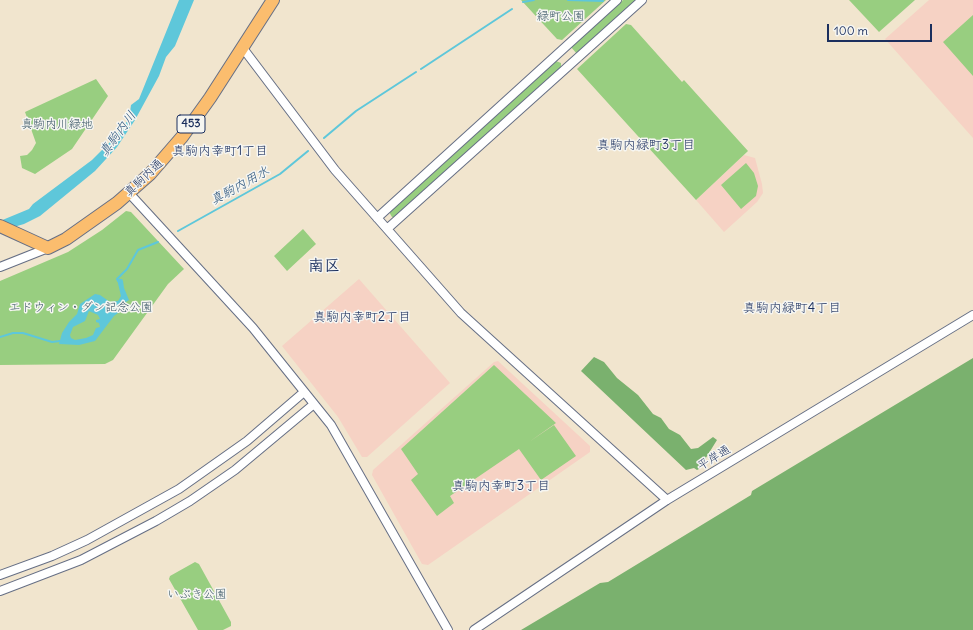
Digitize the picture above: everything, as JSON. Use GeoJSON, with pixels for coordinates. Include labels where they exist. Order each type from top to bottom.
{"type":"FeatureCollection","features":[{"type":"Feature","properties":{"kind":"highway","name":"真駒内通"},"geometry":{"type":"LineString","coordinates":[[48,248],[95,219],[129,194],[150,174],[182,136],[272,0]]}},
{"type":"Feature","properties":{"kind":"highway"},"geometry":{"type":"LineString","coordinates":[[0,226],[48,248]]}},
{"type":"Feature","properties":{"kind":"street"},"geometry":{"type":"LineString","coordinates":[[377,218],[617,0]]}},
{"type":"Feature","properties":{"kind":"street"},"geometry":{"type":"LineString","coordinates":[[387,229],[642,0]]}},
{"type":"Feature","properties":{"kind":"street"},"geometry":{"type":"LineString","coordinates":[[242,47],[335,170],[461,313],[667,500]]}},
{"type":"Feature","properties":{"kind":"street"},"geometry":{"type":"LineString","coordinates":[[129,194],[253,328],[337,434],[448,630]]}},
{"type":"Feature","properties":{"kind":"street"},"geometry":{"type":"LineString","coordinates":[[0,267],[48,248]]}},
{"type":"Feature","properties":{"kind":"street","name":"平岸通"},"geometry":{"type":"LineString","coordinates":[[474,630],[667,500],[973,315]]}},
{"type":"Feature","properties":{"kind":"street"},"geometry":{"type":"LineString","coordinates":[[0,575],[52,556],[87,540],[179,489],[247,441],[304,392]]}},
{"type":"Feature","properties":{"kind":"street"},"geometry":{"type":"LineString","coordinates":[[0,591],[81,560],[156,522],[235,470],[314,404]]}},
{"type":"Feature","properties":{"kind":"shaded area"},"geometry":{"type":"Polygon","coordinates":[[[929,0],[973,0],[973,138],[885,39],[929,0]]]}},
{"type":"Feature","properties":{"kind":"shaded area"},"geometry":{"type":"Polygon","coordinates":[[[744,155],[755,158],[763,193],[757,202],[724,232],[696,200],[744,155]]]}},
{"type":"Feature","properties":{"kind":"shaded area"},"geometry":{"type":"Polygon","coordinates":[[[359,279],[450,383],[367,457],[362,457],[338,417],[282,346],[359,279]]]}},
{"type":"Feature","properties":{"kind":"shaded area"},"geometry":{"type":"Polygon","coordinates":[[[498,361],[590,446],[590,452],[428,565],[422,564],[372,475],[373,470],[494,362],[498,361]]]}},
{"type":"Feature","properties":{"kind":"green space","name":"緑町公園"},"geometry":{"type":"Polygon","coordinates":[[[521,0],[606,0],[562,40],[557,39],[521,0]]]}},
{"type":"Feature","properties":{"kind":"green space"},"geometry":{"type":"Polygon","coordinates":[[[623,0],[637,0],[577,54],[571,47],[623,0]]]}},
{"type":"Feature","properties":{"kind":"green space"},"geometry":{"type":"Polygon","coordinates":[[[849,0],[915,0],[879,32],[849,0]]]}},
{"type":"Feature","properties":{"kind":"green space"},"geometry":{"type":"Polygon","coordinates":[[[973,15],[973,76],[943,42],[973,15]]]}},
{"type":"Feature","properties":{"kind":"green space"},"geometry":{"type":"Polygon","coordinates":[[[626,24],[631,25],[682,82],[684,80],[748,151],[696,200],[577,69],[626,24]]]}},
{"type":"Feature","properties":{"kind":"green space"},"geometry":{"type":"Polygon","coordinates":[[[556,61],[561,63],[561,67],[395,217],[392,217],[389,212],[556,61]]]}},
{"type":"Feature","properties":{"kind":"green space","name":"真駒内川緑地"},"geometry":{"type":"Polygon","coordinates":[[[96,79],[108,96],[72,149],[35,174],[22,168],[20,156],[27,155],[36,143],[25,112],[96,79]]]}},
{"type":"Feature","properties":{"kind":"green space"},"geometry":{"type":"Polygon","coordinates":[[[746,163],[754,173],[758,186],[756,196],[741,209],[721,185],[746,163]]]}},
{"type":"Feature","properties":{"kind":"green space","name":"エドウィン・ダン記念公園"},"geometry":{"type":"Polygon","coordinates":[[[126,211],[131,212],[184,269],[168,284],[113,360],[105,364],[0,365],[0,281],[68,252],[102,230],[126,211]]]}},
{"type":"Feature","properties":{"kind":"green space"},"geometry":{"type":"Polygon","coordinates":[[[303,229],[316,244],[287,271],[274,256],[303,229]]]}},
{"type":"Feature","properties":{"kind":"green space"},"geometry":{"type":"Polygon","coordinates":[[[594,357],[604,362],[617,378],[638,395],[653,414],[661,418],[669,429],[680,435],[691,449],[698,448],[713,437],[717,440],[699,469],[697,470],[694,468],[686,470],[581,371],[594,357]]]}},
{"type":"Feature","properties":{"kind":"green space"},"geometry":{"type":"Polygon","coordinates":[[[973,358],[973,630],[521,630],[600,583],[608,582],[751,495],[752,491],[973,358]]]}},
{"type":"Feature","properties":{"kind":"green space"},"geometry":{"type":"Polygon","coordinates":[[[494,365],[556,423],[529,442],[554,425],[576,456],[541,480],[519,449],[450,496],[454,503],[437,516],[411,480],[418,474],[401,449],[494,365]]]}},
{"type":"Feature","properties":{"kind":"green space","name":"いぶき公園"},"geometry":{"type":"Polygon","coordinates":[[[195,562],[199,564],[231,622],[231,626],[223,630],[198,630],[169,579],[170,576],[195,562]]]}},
{"type":"Feature","properties":{"kind":"water","name":"真駒内川"},"geometry":{"type":"Polygon","coordinates":[[[179,0],[194,0],[175,46],[166,57],[159,76],[135,120],[117,147],[95,171],[40,216],[24,224],[0,231],[0,221],[29,209],[33,204],[92,160],[109,143],[129,119],[131,105],[139,99],[179,0]]]}},
{"type":"Feature","properties":{"kind":"water"},"geometry":{"type":"Polygon","coordinates":[[[117,279],[122,279],[129,300],[121,303],[122,310],[114,316],[95,341],[79,345],[59,344],[62,333],[69,322],[77,314],[80,304],[95,294],[100,295],[110,302],[118,301],[121,296],[117,279]],[[89,311],[85,321],[73,327],[70,335],[71,338],[75,340],[93,335],[96,328],[100,327],[99,323],[96,322],[96,320],[100,319],[98,315],[89,311]]]}},
{"type":"Feature","properties":{"kind":"waterway","name":"真駒内用水"},"geometry":{"type":"LineString","coordinates":[[523,2],[534,0]]}},
{"type":"Feature","properties":{"kind":"waterway","name":"真駒内用水"},"geometry":{"type":"LineString","coordinates":[[568,0],[603,1]]}},
{"type":"Feature","properties":{"kind":"waterway","name":"真駒内用水"},"geometry":{"type":"LineString","coordinates":[[421,69],[512,9]]}},
{"type":"Feature","properties":{"kind":"waterway","name":"真駒内用水"},"geometry":{"type":"LineString","coordinates":[[324,138],[356,111],[416,72]]}},
{"type":"Feature","properties":{"kind":"waterway","name":"真駒内用水"},"geometry":{"type":"LineString","coordinates":[[178,231],[280,174],[308,151]]}},
{"type":"Feature","properties":{"kind":"waterway","name":"真駒内用水"},"geometry":{"type":"LineString","coordinates":[[118,281],[117,279],[127,269],[138,250],[158,242]]}},
{"type":"Feature","properties":{"kind":"waterway","name":"真駒内用水"},"geometry":{"type":"LineString","coordinates":[[0,337],[13,333],[23,333],[52,342],[60,341]]}},
{"type":"Feature","properties":{"kind":"district","name":"真駒内緑町3丁目"},"geometry":{"type":"Point","coordinates":[646,145]}},
{"type":"Feature","properties":{"kind":"district","name":"真駒内幸町1丁目"},"geometry":{"type":"Point","coordinates":[220,151]}},
{"type":"Feature","properties":{"kind":"district","name":"南区"},"geometry":{"type":"Point","coordinates":[324,266]}},
{"type":"Feature","properties":{"kind":"district","name":"真駒内緑町4丁目"},"geometry":{"type":"Point","coordinates":[792,308]}},
{"type":"Feature","properties":{"kind":"district","name":"真駒内幸町2丁目"},"geometry":{"type":"Point","coordinates":[362,317]}},
{"type":"Feature","properties":{"kind":"district","name":"真駒内幸町3丁目"},"geometry":{"type":"Point","coordinates":[501,486]}}]}
